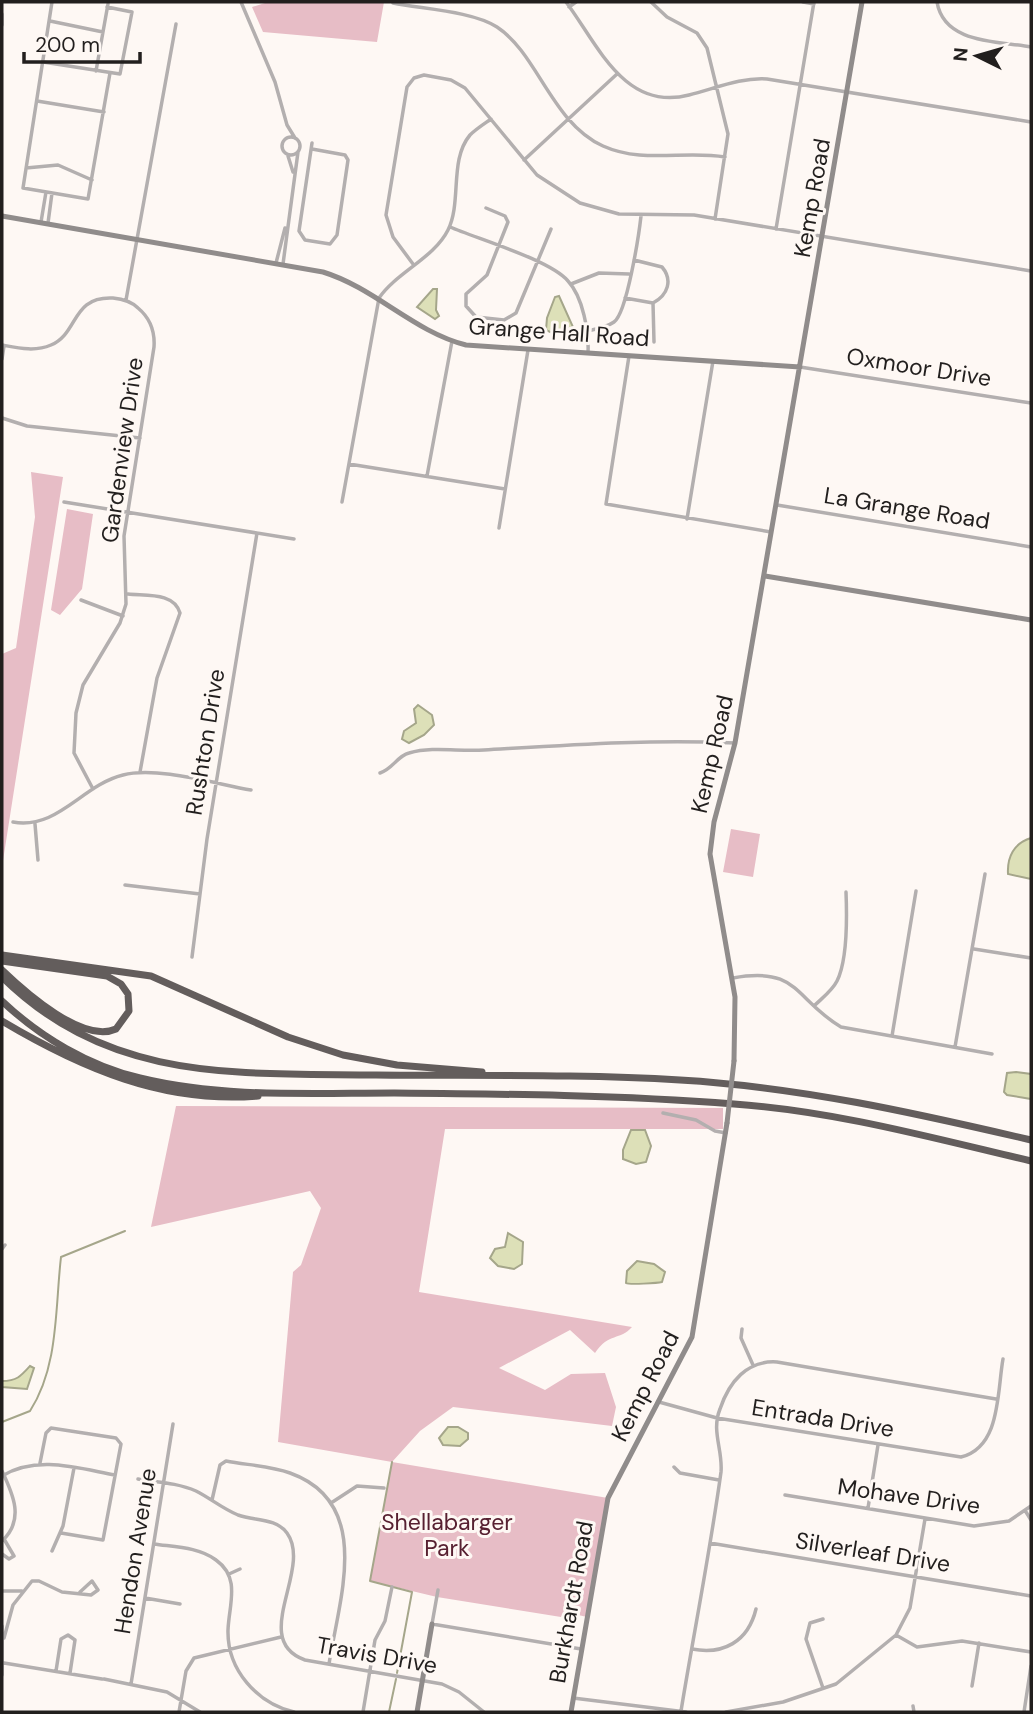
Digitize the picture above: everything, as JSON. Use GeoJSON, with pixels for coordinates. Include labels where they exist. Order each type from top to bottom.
{"type":"FeatureCollection","features":[{"type":"Feature","properties":{"kind":"highway"},"geometry":{"type":"LineString","coordinates":[[2,955],[115,980],[129,997],[127,1017],[120,1027],[109,1032],[88,1030],[46,1006],[2,970]]}},
{"type":"Feature","properties":{"kind":"highway"},"geometry":{"type":"LineString","coordinates":[[2,961],[15,960],[151,976],[288,1037],[344,1055],[397,1065],[535,1077]]}},
{"type":"Feature","properties":{"kind":"highway"},"geometry":{"type":"LineString","coordinates":[[2,976],[36,1007],[92,1041],[169,1066],[250,1074],[678,1080],[787,1088],[906,1111],[1031,1140]]}},
{"type":"Feature","properties":{"kind":"highway"},"geometry":{"type":"LineString","coordinates":[[2,1001],[42,1034],[74,1053],[127,1074],[218,1091],[478,1094],[738,1104],[888,1127],[1031,1161]]}},
{"type":"Feature","properties":{"kind":"highway"},"geometry":{"type":"LineString","coordinates":[[2,1021],[74,1062],[136,1084],[216,1097],[293,1093]]}},
{"type":"Feature","properties":{"kind":"main road","name":"Kemp Road"},"geometry":{"type":"LineString","coordinates":[[608,1498],[684,1356],[694,1326],[726,1133],[737,1021],[733,978],[710,854],[713,822],[736,743],[862,2]]}},
{"type":"Feature","properties":{"kind":"main road","name":"Grange Hall Road"},"geometry":{"type":"LineString","coordinates":[[2,216],[333,275],[379,298],[452,341],[528,350],[800,367]]}},
{"type":"Feature","properties":{"kind":"main road"},"geometry":{"type":"LineString","coordinates":[[765,576],[1031,620]]}},
{"type":"Feature","properties":{"kind":"main road","name":"Burkhardt Road"},"geometry":{"type":"LineString","coordinates":[[571,1712],[608,1498]]}},
{"type":"Feature","properties":{"kind":"main road"},"geometry":{"type":"LineString","coordinates":[[417,1712],[432,1624]]}},
{"type":"Feature","properties":{"kind":"street"},"geometry":{"type":"LineString","coordinates":[[52,2],[23,188],[89,199],[110,74]]}},
{"type":"Feature","properties":{"kind":"street"},"geometry":{"type":"LineString","coordinates":[[241,2],[275,82],[287,125],[300,143],[280,264]]}},
{"type":"Feature","properties":{"kind":"street"},"geometry":{"type":"LineString","coordinates":[[421,8],[422,2]]}},
{"type":"Feature","properties":{"kind":"street"},"geometry":{"type":"LineString","coordinates":[[566,2],[617,74],[637,90],[656,97],[677,98],[762,79],[1031,122]]}},
{"type":"Feature","properties":{"kind":"street"},"geometry":{"type":"LineString","coordinates":[[569,7],[576,2]]}},
{"type":"Feature","properties":{"kind":"street"},"geometry":{"type":"LineString","coordinates":[[651,2],[667,17],[691,29],[703,40],[718,88],[728,127],[715,219]]}},
{"type":"Feature","properties":{"kind":"street"},"geometry":{"type":"LineString","coordinates":[[776,229],[814,3],[803,2]]}},
{"type":"Feature","properties":{"kind":"street"},"geometry":{"type":"LineString","coordinates":[[937,2],[944,20],[957,32],[1031,47]]}},
{"type":"Feature","properties":{"kind":"street"},"geometry":{"type":"LineString","coordinates":[[393,4],[479,19],[500,29],[569,119],[595,141],[621,152],[657,157],[697,154],[725,157]]}},
{"type":"Feature","properties":{"kind":"street"},"geometry":{"type":"LineString","coordinates":[[43,62],[110,74],[123,71],[132,12],[107,6],[96,71]]}},
{"type":"Feature","properties":{"kind":"street"},"geometry":{"type":"LineString","coordinates":[[2,14],[2,26]]}},
{"type":"Feature","properties":{"kind":"street"},"geometry":{"type":"LineString","coordinates":[[50,21],[103,32]]}},
{"type":"Feature","properties":{"kind":"street"},"geometry":{"type":"LineString","coordinates":[[2,359],[3,345],[32,349],[50,345],[63,336],[76,314],[89,303],[106,298],[126,300],[176,24]]}},
{"type":"Feature","properties":{"kind":"street"},"geometry":{"type":"LineString","coordinates":[[524,160],[617,74]]}},
{"type":"Feature","properties":{"kind":"street"},"geometry":{"type":"LineString","coordinates":[[413,264],[393,237],[386,208],[406,90],[411,80],[424,75],[456,83],[472,94],[524,160],[546,183],[580,203],[605,211],[641,216],[685,214],[1031,271]]}},
{"type":"Feature","properties":{"kind":"street"},"geometry":{"type":"LineString","coordinates":[[37,101],[104,112]]}},
{"type":"Feature","properties":{"kind":"street"},"geometry":{"type":"LineString","coordinates":[[342,502],[379,298],[393,280],[438,243],[450,227],[464,146],[472,133],[491,119]]}},
{"type":"Feature","properties":{"kind":"street"},"geometry":{"type":"LineString","coordinates":[[287,125],[282,147],[294,172]]}},
{"type":"Feature","properties":{"kind":"street"},"geometry":{"type":"LineString","coordinates":[[286,138],[295,138]]}},
{"type":"Feature","properties":{"kind":"street"},"geometry":{"type":"LineString","coordinates":[[312,143],[299,231],[305,240],[330,244],[337,235],[348,160],[345,155],[313,149]]}},
{"type":"Feature","properties":{"kind":"street"},"geometry":{"type":"LineString","coordinates":[[286,155],[298,152]]}},
{"type":"Feature","properties":{"kind":"street"},"geometry":{"type":"LineString","coordinates":[[26,168],[58,165],[92,180]]}},
{"type":"Feature","properties":{"kind":"street"},"geometry":{"type":"LineString","coordinates":[[44,223],[46,192]]}},
{"type":"Feature","properties":{"kind":"street"},"geometry":{"type":"LineString","coordinates":[[44,223],[52,193]]}},
{"type":"Feature","properties":{"kind":"street"},"geometry":{"type":"LineString","coordinates":[[486,208],[508,220],[487,275],[471,288],[465,298],[467,309],[479,317],[504,320],[514,316],[551,229]]}},
{"type":"Feature","properties":{"kind":"street"},"geometry":{"type":"LineString","coordinates":[[588,331],[613,323],[621,313],[629,274],[638,249],[641,216]]}},
{"type":"Feature","properties":{"kind":"street"},"geometry":{"type":"LineString","coordinates":[[450,227],[561,274],[571,284],[588,331],[588,353]]}},
{"type":"Feature","properties":{"kind":"street"},"geometry":{"type":"LineString","coordinates":[[634,260],[662,267],[667,273],[666,291],[653,303],[654,342]]}},
{"type":"Feature","properties":{"kind":"street"},"geometry":{"type":"LineString","coordinates":[[571,284],[599,273],[629,274]]}},
{"type":"Feature","properties":{"kind":"street"},"geometry":{"type":"LineString","coordinates":[[625,298],[653,303]]}},
{"type":"Feature","properties":{"kind":"street","name":"Gardenview Drive"},"geometry":{"type":"LineString","coordinates":[[93,789],[74,753],[76,713],[83,685],[123,616],[128,594],[123,545],[154,338],[144,313],[126,300]]}},
{"type":"Feature","properties":{"kind":"street"},"geometry":{"type":"LineString","coordinates":[[427,476],[452,341]]}},
{"type":"Feature","properties":{"kind":"street"},"geometry":{"type":"LineString","coordinates":[[499,528],[528,350]]}},
{"type":"Feature","properties":{"kind":"street"},"geometry":{"type":"LineString","coordinates":[[629,356],[605,499],[609,506],[773,532]]}},
{"type":"Feature","properties":{"kind":"street"},"geometry":{"type":"LineString","coordinates":[[687,519],[713,361]]}},
{"type":"Feature","properties":{"kind":"street","name":"Oxmoor Drive"},"geometry":{"type":"LineString","coordinates":[[800,367],[1031,403]]}},
{"type":"Feature","properties":{"kind":"street"},"geometry":{"type":"LineString","coordinates":[[2,418],[27,426],[139,438]]}},
{"type":"Feature","properties":{"kind":"street"},"geometry":{"type":"LineString","coordinates":[[349,464],[505,489]]}},
{"type":"Feature","properties":{"kind":"street"},"geometry":{"type":"LineString","coordinates":[[64,502],[294,539]]}},
{"type":"Feature","properties":{"kind":"street","name":"La Grange Road"},"geometry":{"type":"LineString","coordinates":[[777,505],[1031,547]]}},
{"type":"Feature","properties":{"kind":"street","name":"Rushton Drive"},"geometry":{"type":"LineString","coordinates":[[192,957],[216,784],[257,533]]}},
{"type":"Feature","properties":{"kind":"street"},"geometry":{"type":"LineString","coordinates":[[128,594],[169,599],[176,604],[180,613],[156,678],[140,772]]}},
{"type":"Feature","properties":{"kind":"street"},"geometry":{"type":"LineString","coordinates":[[81,600],[123,616]]}},
{"type":"Feature","properties":{"kind":"street"},"geometry":{"type":"LineString","coordinates":[[380,773],[393,768],[405,755],[433,749],[477,751],[617,742],[736,743]]}},
{"type":"Feature","properties":{"kind":"street"},"geometry":{"type":"LineString","coordinates":[[13,822],[35,824],[56,815],[113,778],[140,772],[251,790]]}},
{"type":"Feature","properties":{"kind":"street"},"geometry":{"type":"LineString","coordinates":[[35,824],[38,860]]}},
{"type":"Feature","properties":{"kind":"street"},"geometry":{"type":"LineString","coordinates":[[955,1047],[985,874]]}},
{"type":"Feature","properties":{"kind":"street"},"geometry":{"type":"LineString","coordinates":[[125,885],[200,894]]}},
{"type":"Feature","properties":{"kind":"street"},"geometry":{"type":"LineString","coordinates":[[892,1037],[916,891]]}},
{"type":"Feature","properties":{"kind":"street"},"geometry":{"type":"LineString","coordinates":[[814,1006],[832,989],[839,976],[848,920],[846,892]]}},
{"type":"Feature","properties":{"kind":"street"},"geometry":{"type":"LineString","coordinates":[[974,949],[1031,958]]}},
{"type":"Feature","properties":{"kind":"street"},"geometry":{"type":"LineString","coordinates":[[733,978],[761,974],[781,979],[800,991],[841,1027],[992,1054]]}},
{"type":"Feature","properties":{"kind":"street"},"geometry":{"type":"LineString","coordinates":[[663,1113],[695,1120],[715,1131],[726,1133]]}},
{"type":"Feature","properties":{"kind":"street"},"geometry":{"type":"LineString","coordinates":[[742,1329],[741,1338],[753,1365]]}},
{"type":"Feature","properties":{"kind":"street"},"geometry":{"type":"LineString","coordinates":[[573,1698],[684,1712],[719,1480],[721,1462],[717,1418],[733,1382],[753,1365],[777,1362],[996,1399],[1003,1359]]}},
{"type":"Feature","properties":{"kind":"street","name":"Entrada Drive"},"geometry":{"type":"LineString","coordinates":[[659,1402],[717,1418],[957,1458],[980,1448],[990,1433],[996,1399]]}},
{"type":"Feature","properties":{"kind":"street","name":"Hendon Avenue"},"geometry":{"type":"LineString","coordinates":[[131,1684],[173,1424]]}},
{"type":"Feature","properties":{"kind":"street"},"geometry":{"type":"LineString","coordinates":[[40,1463],[46,1433],[51,1428],[119,1440],[103,1540],[61,1533]]}},
{"type":"Feature","properties":{"kind":"street"},"geometry":{"type":"LineString","coordinates":[[867,1509],[878,1445]]}},
{"type":"Feature","properties":{"kind":"street"},"geometry":{"type":"LineString","coordinates":[[212,1500],[222,1462],[292,1474],[315,1487],[331,1503],[343,1529],[346,1554],[329,1664]]}},
{"type":"Feature","properties":{"kind":"street"},"geometry":{"type":"LineString","coordinates":[[2,1554],[9,1559],[15,1553],[3,1540],[12,1526],[16,1510],[2,1474],[18,1467],[40,1463],[115,1475]]}},
{"type":"Feature","properties":{"kind":"street"},"geometry":{"type":"LineString","coordinates":[[674,1467],[680,1473],[719,1480]]}},
{"type":"Feature","properties":{"kind":"street"},"geometry":{"type":"LineString","coordinates":[[52,1550],[61,1533],[74,1468]]}},
{"type":"Feature","properties":{"kind":"street"},"geometry":{"type":"LineString","coordinates":[[138,1479],[190,1489],[242,1516],[276,1524],[290,1538],[293,1559],[281,1637],[202,1654],[189,1662],[179,1712]]}},
{"type":"Feature","properties":{"kind":"street"},"geometry":{"type":"LineString","coordinates":[[331,1503],[357,1486],[384,1488]]}},
{"type":"Feature","properties":{"kind":"street","name":"Mohave Drive"},"geometry":{"type":"LineString","coordinates":[[785,1495],[925,1519],[985,1526],[1009,1521],[1026,1512]]}},
{"type":"Feature","properties":{"kind":"street"},"geometry":{"type":"LineString","coordinates":[[1031,1506],[1026,1512],[1031,1520]]}},
{"type":"Feature","properties":{"kind":"street"},"geometry":{"type":"LineString","coordinates":[[726,1712],[746,1711],[783,1702],[823,1688],[847,1677],[896,1635],[908,1613],[925,1519]]}},
{"type":"Feature","properties":{"kind":"street","name":"Silverleaf Drive"},"geometry":{"type":"LineString","coordinates":[[710,1543],[1031,1596]]}},
{"type":"Feature","properties":{"kind":"street"},"geometry":{"type":"LineString","coordinates":[[154,1544],[206,1554],[229,1574],[232,1596],[228,1630],[236,1665],[250,1687],[273,1705],[294,1712]]}},
{"type":"Feature","properties":{"kind":"street"},"geometry":{"type":"LineString","coordinates":[[229,1574],[240,1569]]}},
{"type":"Feature","properties":{"kind":"street"},"geometry":{"type":"LineString","coordinates":[[4,1638],[9,1615],[22,1591],[36,1580],[56,1591],[91,1595],[98,1590],[92,1581],[80,1592]]}},
{"type":"Feature","properties":{"kind":"street"},"geometry":{"type":"LineString","coordinates":[[363,1712],[375,1640],[385,1621],[392,1587]]}},
{"type":"Feature","properties":{"kind":"street"},"geometry":{"type":"LineString","coordinates":[[438,1590],[432,1624],[581,1649]]}},
{"type":"Feature","properties":{"kind":"street"},"geometry":{"type":"LineString","coordinates":[[2,1591],[22,1591]]}},
{"type":"Feature","properties":{"kind":"street"},"geometry":{"type":"LineString","coordinates":[[145,1598],[180,1604]]}},
{"type":"Feature","properties":{"kind":"street"},"geometry":{"type":"LineString","coordinates":[[692,1649],[717,1651],[731,1645],[750,1623],[756,1609]]}},
{"type":"Feature","properties":{"kind":"street"},"geometry":{"type":"LineString","coordinates":[[823,1619],[810,1623],[806,1635],[823,1688]]}},
{"type":"Feature","properties":{"kind":"street"},"geometry":{"type":"LineString","coordinates":[[2,1626],[2,1675]]}},
{"type":"Feature","properties":{"kind":"street"},"geometry":{"type":"LineString","coordinates":[[56,1671],[61,1639],[68,1635],[75,1640],[70,1673]]}},
{"type":"Feature","properties":{"kind":"street"},"geometry":{"type":"LineString","coordinates":[[896,1635],[917,1647],[962,1641],[1031,1652]]}},
{"type":"Feature","properties":{"kind":"street","name":"Travis Drive"},"geometry":{"type":"LineString","coordinates":[[281,1637],[295,1656],[423,1680],[453,1689],[484,1712]]}},
{"type":"Feature","properties":{"kind":"street"},"geometry":{"type":"LineString","coordinates":[[972,1686],[979,1643]]}},
{"type":"Feature","properties":{"kind":"street"},"geometry":{"type":"LineString","coordinates":[[4,1663],[167,1692],[200,1712]]}},
{"type":"Feature","properties":{"kind":"street"},"geometry":{"type":"LineString","coordinates":[[1024,1712],[1031,1666]]}},
{"type":"Feature","properties":{"kind":"street"},"geometry":{"type":"LineString","coordinates":[[625,1712],[626,1704]]}},
{"type":"Feature","properties":{"kind":"street"},"geometry":{"type":"LineString","coordinates":[[913,1706],[914,1712]]}},
{"type":"Feature","properties":{"kind":"green space"},"geometry":{"type":"Polygon","coordinates":[[[268,2],[384,2],[377,42],[263,32],[252,7],[268,2]]]}},
{"type":"Feature","properties":{"kind":"green space"},"geometry":{"type":"Polygon","coordinates":[[[31,472],[63,477],[2,867],[2,654],[16,648],[35,517],[31,472]]]}},
{"type":"Feature","properties":{"kind":"green space"},"geometry":{"type":"Polygon","coordinates":[[[67,509],[93,514],[82,589],[60,615],[51,610],[67,509]]]}},
{"type":"Feature","properties":{"kind":"green space"},"geometry":{"type":"Polygon","coordinates":[[[731,829],[760,834],[753,877],[723,872],[731,829]]]}},
{"type":"Feature","properties":{"kind":"green space"},"geometry":{"type":"Polygon","coordinates":[[[176,1106],[723,1108],[723,1129],[445,1129],[419,1292],[632,1327],[605,1342],[595,1353],[570,1330],[499,1368],[545,1390],[571,1374],[605,1373],[616,1407],[612,1426],[453,1407],[420,1431],[392,1462],[278,1442],[293,1272],[301,1265],[321,1208],[310,1191],[151,1227],[176,1106]]]}},
{"type":"Feature","properties":{"kind":"green space","name":"Shellabarger Park"},"geometry":{"type":"Polygon","coordinates":[[[392,1462],[608,1498],[587,1617],[565,1612],[561,1617],[437,1597],[370,1581],[392,1462]]]}},
{"type":"Feature","properties":{"kind":"shaded area"},"geometry":{"type":"Polygon","coordinates":[[[433,289],[437,289],[436,310],[439,316],[435,319],[417,307],[433,289]]]}},
{"type":"Feature","properties":{"kind":"shaded area"},"geometry":{"type":"Polygon","coordinates":[[[559,296],[573,327],[552,333],[546,330],[547,318],[555,297],[559,296]]]}},
{"type":"Feature","properties":{"kind":"shaded area"},"geometry":{"type":"Polygon","coordinates":[[[418,705],[432,715],[434,725],[424,735],[409,743],[402,739],[404,731],[416,723],[414,709],[418,705]]]}},
{"type":"Feature","properties":{"kind":"shaded area"},"geometry":{"type":"Polygon","coordinates":[[[1031,838],[1031,879],[1008,874],[1013,851],[1020,843],[1031,838]]]}},
{"type":"Feature","properties":{"kind":"shaded area"},"geometry":{"type":"Polygon","coordinates":[[[1007,1073],[1031,1074],[1031,1099],[1007,1095],[1004,1092],[1007,1073]]]}},
{"type":"Feature","properties":{"kind":"shaded area"},"geometry":{"type":"Polygon","coordinates":[[[631,1130],[645,1130],[651,1146],[646,1162],[636,1164],[623,1159],[623,1150],[631,1130]]]}},
{"type":"Feature","properties":{"kind":"shaded area"},"geometry":{"type":"Polygon","coordinates":[[[508,1233],[523,1242],[522,1264],[514,1269],[498,1266],[490,1258],[495,1249],[505,1247],[508,1233]]]}},
{"type":"Feature","properties":{"kind":"shaded area"},"geometry":{"type":"Polygon","coordinates":[[[637,1261],[654,1264],[665,1272],[662,1282],[626,1283],[627,1271],[637,1261]]]}},
{"type":"Feature","properties":{"kind":"shaded area"},"geometry":{"type":"Polygon","coordinates":[[[30,1366],[34,1368],[27,1389],[2,1387],[2,1381],[18,1377],[30,1366]]]}},
{"type":"Feature","properties":{"kind":"shaded area"},"geometry":{"type":"Polygon","coordinates":[[[448,1427],[458,1427],[468,1433],[468,1439],[460,1446],[443,1445],[439,1438],[448,1427]]]}},
{"type":"Feature","properties":{"kind":"waterway"},"geometry":{"type":"LineString","coordinates":[[2,1422],[30,1411],[46,1375],[54,1336],[61,1257],[125,1231]]}},
{"type":"Feature","properties":{"kind":"waterway"},"geometry":{"type":"LineString","coordinates":[[392,1462],[370,1581],[412,1592],[397,1673]]}},
{"type":"Feature","properties":{"kind":"waterway"},"geometry":{"type":"LineString","coordinates":[[389,1712],[396,1679]]}}]}
